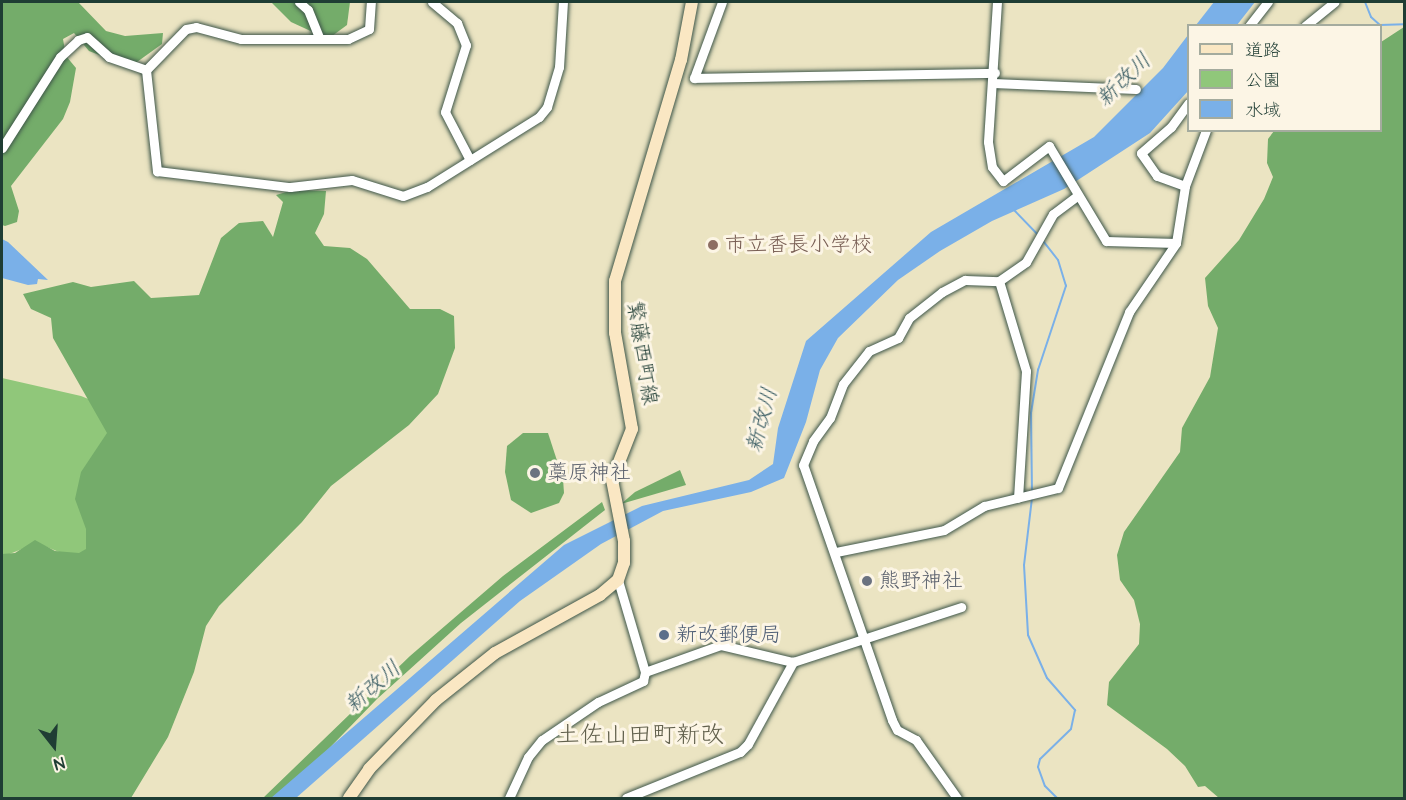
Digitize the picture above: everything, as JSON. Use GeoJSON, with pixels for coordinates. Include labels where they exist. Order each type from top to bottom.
{"type":"FeatureCollection","features":[{"type":"Feature","properties":{"kind":"main road","name":"繁藤西町線"},"geometry":{"type":"LineString","coordinates":[[618,580],[624,563],[624,541],[615,496],[614,472],[632,429],[615,333],[615,281],[681,60],[692,2]]}},
{"type":"Feature","properties":{"kind":"main road"},"geometry":{"type":"LineString","coordinates":[[349,798],[369,769],[436,699],[495,652],[600,595],[618,580]]}},
{"type":"Feature","properties":{"kind":"street"},"geometry":{"type":"LineString","coordinates":[[299,2],[308,10],[320,39]]}},
{"type":"Feature","properties":{"kind":"street"},"geometry":{"type":"LineString","coordinates":[[146,70],[186,29],[196,27],[241,39],[348,39],[365,33],[372,20],[371,2]]}},
{"type":"Feature","properties":{"kind":"street"},"geometry":{"type":"LineString","coordinates":[[432,2],[457,23],[466,45],[445,112],[470,160]]}},
{"type":"Feature","properties":{"kind":"street"},"geometry":{"type":"LineString","coordinates":[[146,70],[157,171],[290,187],[352,180],[403,196],[427,187],[539,117],[547,107],[559,67],[563,2]]}},
{"type":"Feature","properties":{"kind":"street"},"geometry":{"type":"LineString","coordinates":[[722,2],[694,78],[995,73]]}},
{"type":"Feature","properties":{"kind":"street"},"geometry":{"type":"LineString","coordinates":[[997,2],[995,73],[988,142],[993,167],[1003,181],[1049,146],[1106,241],[1176,243]]}},
{"type":"Feature","properties":{"kind":"street"},"geometry":{"type":"LineString","coordinates":[[1252,24],[1268,2]]}},
{"type":"Feature","properties":{"kind":"street"},"geometry":{"type":"LineString","coordinates":[[1308,24],[1335,2]]}},
{"type":"Feature","properties":{"kind":"street"},"geometry":{"type":"LineString","coordinates":[[2,148],[36,101],[60,57],[78,40],[87,37],[109,57],[146,70]]}},
{"type":"Feature","properties":{"kind":"street"},"geometry":{"type":"LineString","coordinates":[[993,83],[1136,89]]}},
{"type":"Feature","properties":{"kind":"street"},"geometry":{"type":"LineString","coordinates":[[1185,186],[1157,176],[1141,153],[1171,127],[1187,105]]}},
{"type":"Feature","properties":{"kind":"street"},"geometry":{"type":"LineString","coordinates":[[837,552],[944,530],[984,506],[1058,488],[1129,312],[1176,243],[1185,186],[1205,132]]}},
{"type":"Feature","properties":{"kind":"street"},"geometry":{"type":"LineString","coordinates":[[957,798],[916,740],[897,730],[862,637],[837,552],[803,465],[813,441],[830,418],[843,384],[869,351],[898,338],[909,318],[942,292],[965,280],[999,281],[1026,262],[1053,214],[1078,195]]}},
{"type":"Feature","properties":{"kind":"street"},"geometry":{"type":"LineString","coordinates":[[999,281],[1026,371],[1018,498]]}},
{"type":"Feature","properties":{"kind":"street"},"geometry":{"type":"LineString","coordinates":[[509,798],[528,757],[542,740],[598,702],[640,684],[645,672],[618,580]]}},
{"type":"Feature","properties":{"kind":"street"},"geometry":{"type":"LineString","coordinates":[[645,672],[721,645],[793,662],[862,637],[961,607]]}},
{"type":"Feature","properties":{"kind":"street"},"geometry":{"type":"LineString","coordinates":[[626,798],[740,752],[748,744],[793,662]]}},
{"type":"Feature","properties":{"kind":"green space"},"geometry":{"type":"Polygon","coordinates":[[[2,2],[78,2],[106,31],[125,36],[163,33],[162,44],[130,67],[89,51],[74,33],[63,39],[66,56],[76,68],[70,102],[63,119],[11,186],[19,211],[17,222],[5,226],[2,225],[2,2]]]}},
{"type":"Feature","properties":{"kind":"green space"},"geometry":{"type":"Polygon","coordinates":[[[271,2],[350,2],[347,25],[328,39],[291,22],[271,2]]]}},
{"type":"Feature","properties":{"kind":"green space"},"geometry":{"type":"Polygon","coordinates":[[[1404,27],[1404,798],[1219,798],[1205,786],[1198,787],[1185,766],[1167,749],[1107,705],[1109,682],[1139,644],[1140,624],[1134,600],[1120,580],[1117,555],[1124,532],[1180,452],[1182,428],[1210,377],[1218,328],[1208,306],[1205,278],[1239,240],[1264,199],[1273,177],[1267,163],[1268,139],[1273,132],[1382,132],[1382,41],[1404,27]]]}},
{"type":"Feature","properties":{"kind":"green space"},"geometry":{"type":"Polygon","coordinates":[[[293,190],[326,191],[324,214],[315,233],[324,246],[350,248],[367,259],[410,309],[440,309],[454,316],[455,348],[438,394],[409,425],[331,486],[302,522],[219,606],[206,626],[194,672],[168,737],[131,798],[2,798],[2,554],[15,553],[35,540],[55,551],[79,553],[86,549],[86,529],[75,499],[81,472],[107,433],[53,338],[51,318],[31,309],[23,294],[73,282],[91,287],[134,281],[151,298],[199,295],[221,238],[239,223],[263,221],[273,237],[283,202],[276,195],[293,190]]]}},
{"type":"Feature","properties":{"kind":"green space"},"geometry":{"type":"Polygon","coordinates":[[[2,378],[81,396],[103,405],[110,427],[98,533],[81,561],[37,543],[2,557],[2,378]]]}},
{"type":"Feature","properties":{"kind":"green space","name":"藁原神社"},"geometry":{"type":"Polygon","coordinates":[[[523,433],[548,433],[563,479],[564,493],[559,503],[531,513],[511,500],[505,472],[507,446],[523,433]]]}},
{"type":"Feature","properties":{"kind":"green space"},"geometry":{"type":"Polygon","coordinates":[[[680,470],[686,485],[621,504],[635,492],[680,470]]]}},
{"type":"Feature","properties":{"kind":"green space"},"geometry":{"type":"Polygon","coordinates":[[[602,502],[605,510],[461,623],[377,699],[281,798],[263,798],[410,656],[503,576],[602,502]]]}},
{"type":"Feature","properties":{"kind":"water"},"geometry":{"type":"Polygon","coordinates":[[[1214,2],[1255,2],[1238,24],[1197,24],[1214,2]]]}},
{"type":"Feature","properties":{"kind":"water"},"geometry":{"type":"Polygon","coordinates":[[[1187,36],[1187,92],[1150,133],[1064,189],[992,221],[940,251],[898,280],[838,338],[820,370],[806,422],[784,478],[751,492],[663,511],[601,544],[520,601],[296,798],[271,798],[564,545],[642,506],[749,480],[773,464],[778,428],[806,341],[931,232],[1094,137],[1163,68],[1187,36]]]}},
{"type":"Feature","properties":{"kind":"water"},"geometry":{"type":"Polygon","coordinates":[[[2,239],[48,280],[38,279],[37,284],[28,285],[2,278],[2,239]]]}},
{"type":"Feature","properties":{"kind":"waterway"},"geometry":{"type":"LineString","coordinates":[[1365,2],[1371,17],[1379,24]]}},
{"type":"Feature","properties":{"kind":"waterway"},"geometry":{"type":"LineString","coordinates":[[1382,25],[1404,24]]}},
{"type":"Feature","properties":{"kind":"waterway"},"geometry":{"type":"LineString","coordinates":[[1014,210],[1037,234]]}},
{"type":"Feature","properties":{"kind":"waterway"},"geometry":{"type":"LineString","coordinates":[[1032,493],[1031,413],[1038,370],[1066,286],[1058,260],[1043,241]]}},
{"type":"Feature","properties":{"kind":"waterway"},"geometry":{"type":"LineString","coordinates":[[1032,498],[1024,565],[1028,635],[1047,678],[1075,710],[1071,729],[1040,759],[1038,767],[1045,786],[1057,798]]}},
{"type":"Feature","properties":{"kind":"place","name":"市立香長小学校"},"geometry":{"type":"Point","coordinates":[713,245]}},
{"type":"Feature","properties":{"kind":"place","name":"藁原神社"},"geometry":{"type":"Point","coordinates":[535,473]}},
{"type":"Feature","properties":{"kind":"place","name":"熊野神社"},"geometry":{"type":"Point","coordinates":[867,581]}},
{"type":"Feature","properties":{"kind":"place","name":"新改郵便局"},"geometry":{"type":"Point","coordinates":[664,635]}},
{"type":"Feature","properties":{"kind":"district","name":"土佐山田町新改"},"geometry":{"type":"Point","coordinates":[640,736]}},
{"type":"Feature","properties":{"kind":"water label","name":"新改川"},"geometry":{"type":"Point","coordinates":[1124,80]}},
{"type":"Feature","properties":{"kind":"water label","name":"新改川"},"geometry":{"type":"Point","coordinates":[762,420]}},
{"type":"Feature","properties":{"kind":"water label","name":"新改川"},"geometry":{"type":"Point","coordinates":[373,687]}}]}
